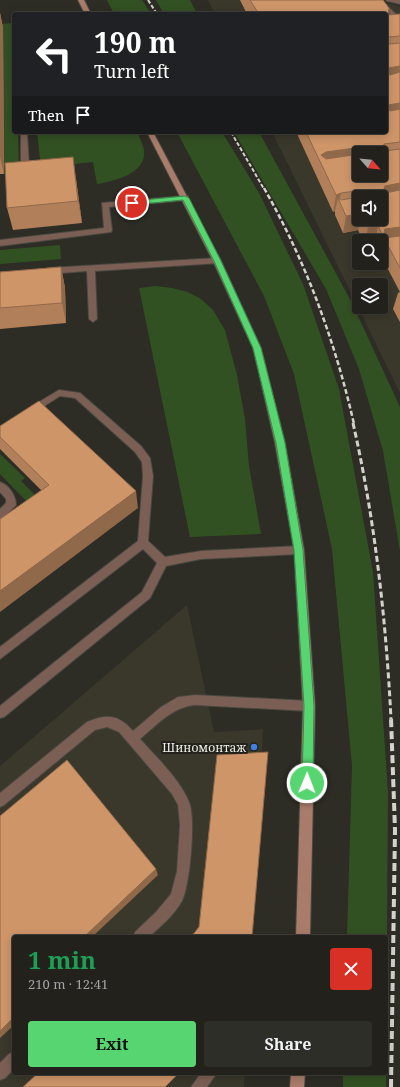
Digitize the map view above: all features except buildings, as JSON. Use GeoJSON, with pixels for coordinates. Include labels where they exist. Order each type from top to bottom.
{"type":"FeatureCollection","features":[{"type":"Feature","properties":{"kind":"main road"},"geometry":{"type":"LineString","coordinates":[[81,0],[87,12]]}},
{"type":"Feature","properties":{"kind":"main road"},"geometry":{"type":"LineString","coordinates":[[151,134],[217,261],[257,348],[280,443],[299,550],[309,706],[304,935]]}},
{"type":"Feature","properties":{"kind":"main road"},"geometry":{"type":"LineString","coordinates":[[297,1087],[298,1075]]}},
{"type":"Feature","properties":{"kind":"lane"},"geometry":{"type":"LineString","coordinates":[[389,0],[400,2]]}},
{"type":"Feature","properties":{"kind":"lane"},"geometry":{"type":"LineString","coordinates":[[371,2],[378,1],[400,21]]}},
{"type":"Feature","properties":{"kind":"lane"},"geometry":{"type":"LineString","coordinates":[[393,27],[400,26]]}},
{"type":"Feature","properties":{"kind":"lane"},"geometry":{"type":"LineString","coordinates":[[24,134],[25,167]]}},
{"type":"Feature","properties":{"kind":"lane"},"geometry":{"type":"LineString","coordinates":[[0,243],[108,230],[105,205],[185,198]]}},
{"type":"Feature","properties":{"kind":"lane"},"geometry":{"type":"LineString","coordinates":[[38,272],[217,261]]}},
{"type":"Feature","properties":{"kind":"lane"},"geometry":{"type":"LineString","coordinates":[[91,268],[93,319]]}},
{"type":"Feature","properties":{"kind":"lane"},"geometry":{"type":"LineString","coordinates":[[0,654],[143,543],[148,476],[147,461],[138,449],[77,394],[59,393],[24,415]]}},
{"type":"Feature","properties":{"kind":"lane"},"geometry":{"type":"LineString","coordinates":[[0,486],[11,498],[11,504],[0,515]]}},
{"type":"Feature","properties":{"kind":"lane"},"geometry":{"type":"LineString","coordinates":[[143,543],[163,562]]}},
{"type":"Feature","properties":{"kind":"lane"},"geometry":{"type":"LineString","coordinates":[[163,562],[201,555],[299,550]]}},
{"type":"Feature","properties":{"kind":"lane"},"geometry":{"type":"LineString","coordinates":[[0,713],[146,595],[163,562]]}},
{"type":"Feature","properties":{"kind":"lane"},"geometry":{"type":"LineString","coordinates":[[132,739],[165,711],[182,701],[196,700],[309,706]]}},
{"type":"Feature","properties":{"kind":"lane"},"geometry":{"type":"LineString","coordinates":[[0,801],[91,726],[104,720],[113,722],[123,728],[176,790],[184,804],[186,825],[183,871],[177,897],[161,917],[142,935]]}},
{"type":"Feature","properties":{"kind":"lane"},"geometry":{"type":"LineString","coordinates":[[0,1073],[12,1061]]}},
{"type":"Feature","properties":{"kind":"lane"},"geometry":{"type":"LineString","coordinates":[[198,1087],[208,1075]]}},
{"type":"Feature","properties":{"kind":"shaded area"},"geometry":{"type":"Polygon","coordinates":[[[208,0],[374,0],[400,6],[400,393],[361,314],[388,314],[388,278],[352,278],[352,295],[273,134],[388,134],[388,12],[214,12],[208,0]]]}},
{"type":"Feature","properties":{"kind":"shaded area"},"geometry":{"type":"Polygon","coordinates":[[[187,605],[214,732],[263,729],[252,935],[12,935],[12,1075],[245,1075],[244,1087],[0,1087],[0,766],[187,605]]]}},
{"type":"Feature","properties":{"kind":"green space"},"geometry":{"type":"Polygon","coordinates":[[[107,0],[142,0],[150,12],[113,12],[107,0]]]}},
{"type":"Feature","properties":{"kind":"green space"},"geometry":{"type":"Polygon","coordinates":[[[156,0],[190,0],[196,12],[163,12],[156,0]]]}},
{"type":"Feature","properties":{"kind":"green space"},"geometry":{"type":"Polygon","coordinates":[[[12,23],[12,134],[18,134],[19,170],[4,174],[3,52],[0,24],[12,23]]]}},
{"type":"Feature","properties":{"kind":"green space"},"geometry":{"type":"Polygon","coordinates":[[[37,134],[138,134],[144,150],[144,158],[135,171],[112,181],[97,184],[93,162],[41,168],[37,134]]]}},
{"type":"Feature","properties":{"kind":"green space"},"geometry":{"type":"Polygon","coordinates":[[[178,134],[223,134],[259,193],[303,284],[339,389],[373,572],[388,792],[387,935],[347,935],[352,766],[332,549],[294,374],[264,296],[178,134]]]}},
{"type":"Feature","properties":{"kind":"green space"},"geometry":{"type":"Polygon","coordinates":[[[235,134],[260,134],[351,301],[352,314],[357,314],[400,407],[400,551],[383,451],[359,369],[326,289],[235,134]]]}},
{"type":"Feature","properties":{"kind":"green space"},"geometry":{"type":"Polygon","coordinates":[[[60,245],[61,259],[0,264],[0,250],[60,245]]]}},
{"type":"Feature","properties":{"kind":"green space"},"geometry":{"type":"Polygon","coordinates":[[[155,286],[188,292],[201,299],[213,310],[225,330],[237,375],[245,419],[249,466],[261,534],[190,537],[139,288],[155,286]]]}},
{"type":"Feature","properties":{"kind":"green space"},"geometry":{"type":"Polygon","coordinates":[[[0,454],[25,478],[21,481],[42,502],[33,508],[0,474],[0,454]]]}},
{"type":"Feature","properties":{"kind":"green space"},"geometry":{"type":"Polygon","coordinates":[[[343,1075],[386,1075],[386,1087],[343,1087],[343,1075]]]}},
{"type":"Feature","properties":{"kind":"railway"},"geometry":{"type":"LineString","coordinates":[[148,0],[156,12]]}},
{"type":"Feature","properties":{"kind":"railway"},"geometry":{"type":"LineString","coordinates":[[232,134],[264,189]]}},
{"type":"Feature","properties":{"kind":"railway"},"geometry":{"type":"LineString","coordinates":[[264,188],[293,244],[318,303],[338,363],[354,424]]}},
{"type":"Feature","properties":{"kind":"railway"},"geometry":{"type":"LineString","coordinates":[[353,423],[368,496],[383,607],[391,719]]}},
{"type":"Feature","properties":{"kind":"railway"},"geometry":{"type":"LineString","coordinates":[[391,718],[395,830],[391,1087]]}},
{"type":"Feature","properties":{"kind":"place","name":"Шиномонтаж"},"geometry":{"type":"Point","coordinates":[254,747]}},
{"type":"Feature","properties":{"kind":"route"},"geometry":{"type":"LineString","coordinates":[[132,203],[185,198],[217,261],[257,348],[280,443],[299,550],[309,706],[307,783]]}}]}
